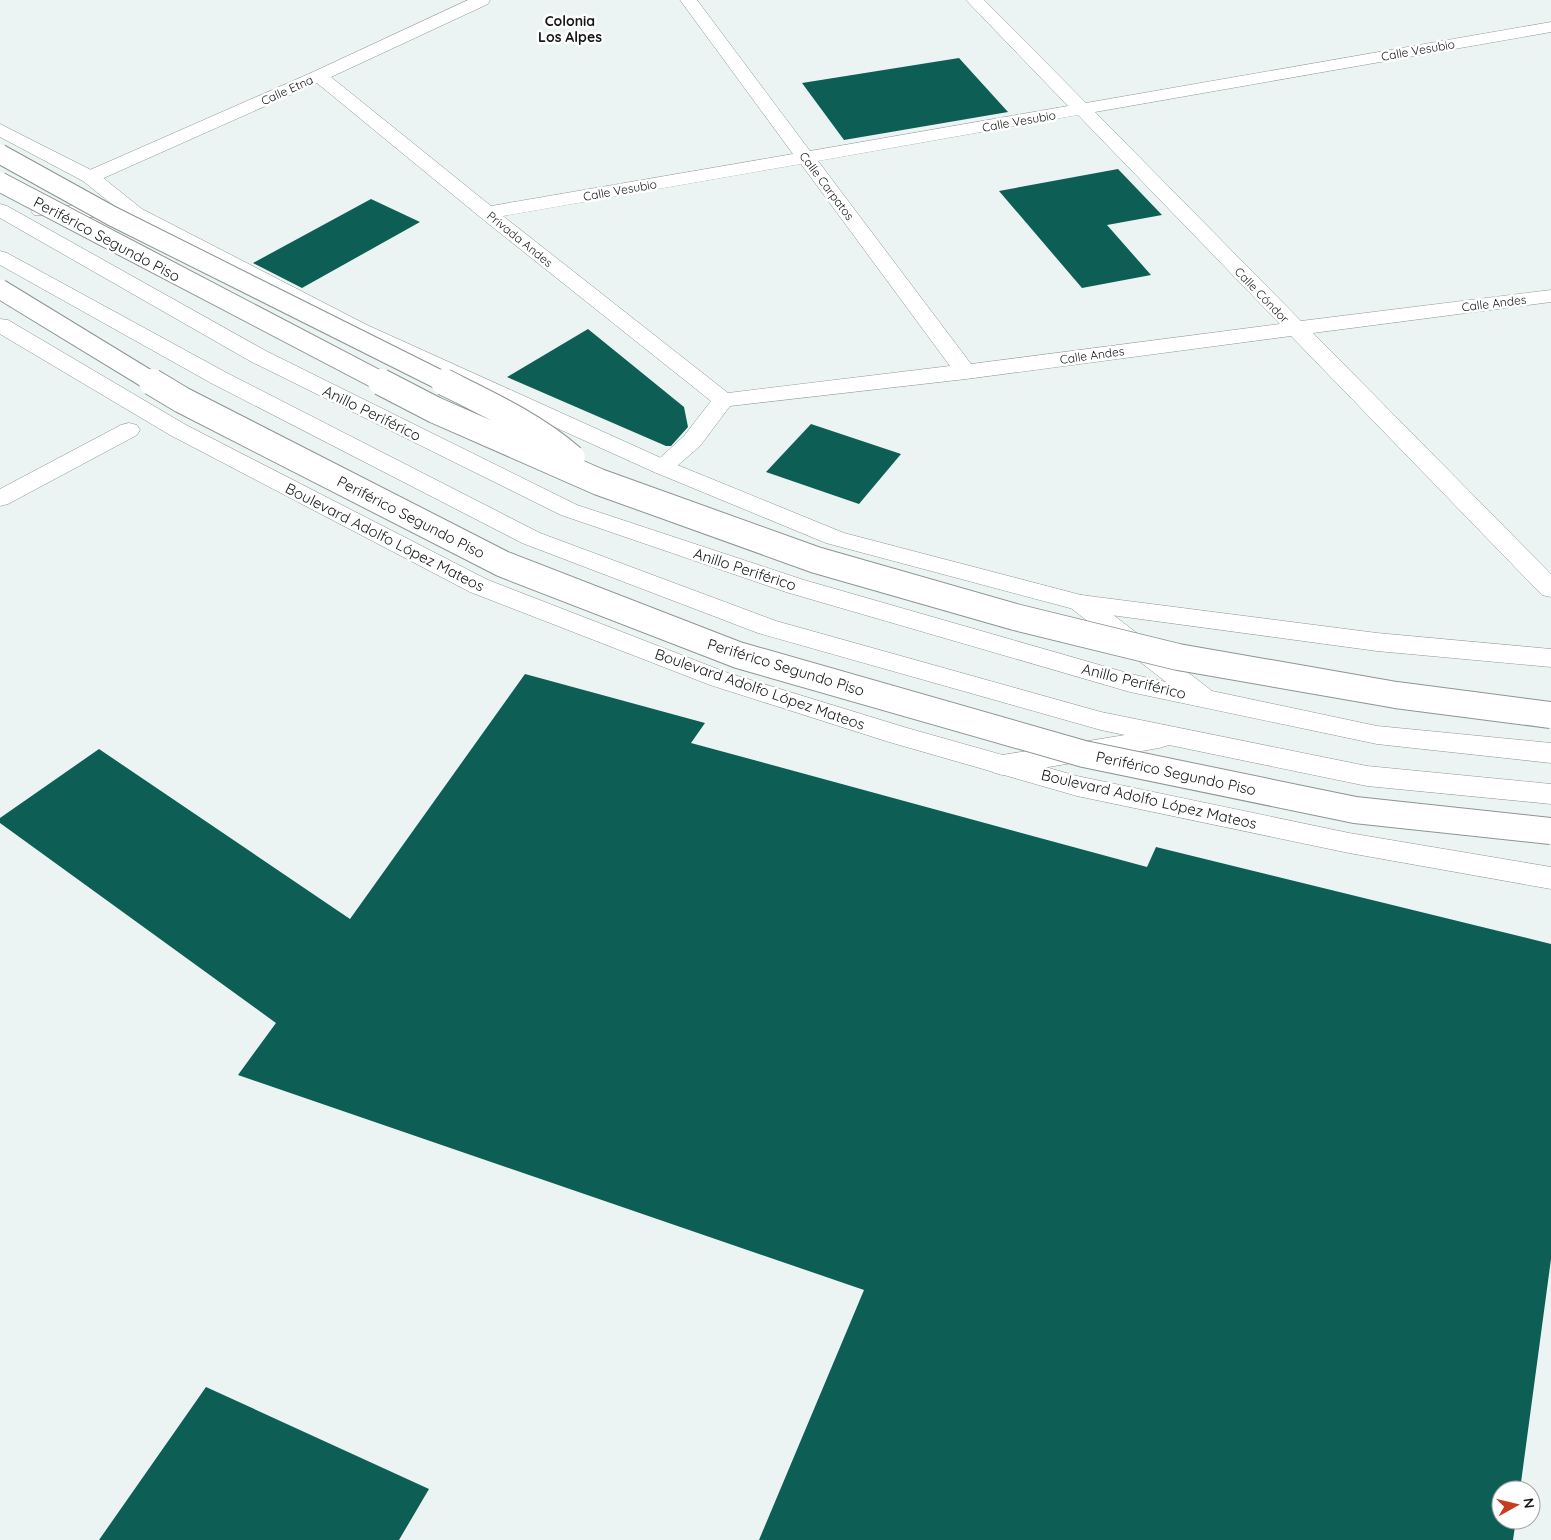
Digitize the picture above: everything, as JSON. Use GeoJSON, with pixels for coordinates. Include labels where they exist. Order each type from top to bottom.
{"type":"FeatureCollection","features":[{"type":"Feature","properties":{"kind":"main road","name":"Calle Etna"},"geometry":{"type":"LineString","coordinates":[[90,178],[320,76],[482,0]]}},
{"type":"Feature","properties":{"kind":"main road","name":"Calle Carpatos"},"geometry":{"type":"LineString","coordinates":[[688,0],[966,372]]}},
{"type":"Feature","properties":{"kind":"main road","name":"Calle Cóndor"},"geometry":{"type":"LineString","coordinates":[[978,0],[1294,328],[1551,589]]}},
{"type":"Feature","properties":{"kind":"main road","name":"Calle Vesubio"},"geometry":{"type":"LineString","coordinates":[[487,213],[1551,27]]}},
{"type":"Feature","properties":{"kind":"main road","name":"Privada Andes"},"geometry":{"type":"LineString","coordinates":[[320,76],[487,213],[723,400]]}},
{"type":"Feature","properties":{"kind":"main road"},"geometry":{"type":"LineString","coordinates":[[0,130],[90,178],[135,213],[359,330],[662,467],[834,538],[1081,603],[1377,642],[1551,658]]}},
{"type":"Feature","properties":{"kind":"main road"},"geometry":{"type":"LineString","coordinates":[[0,154],[112,216],[508,414],[558,446],[599,482]]}},
{"type":"Feature","properties":{"kind":"main road","name":"Periférico Segundo Piso"},"geometry":{"type":"LineString","coordinates":[[0,182],[435,410],[599,482],[816,560],[1015,617],[1178,657],[1396,695],[1551,715]]}},
{"type":"Feature","properties":{"kind":"main road"},"geometry":{"type":"LineString","coordinates":[[0,210],[135,213]]}},
{"type":"Feature","properties":{"kind":"main road","name":"Anillo Periférico"},"geometry":{"type":"LineString","coordinates":[[0,210],[258,356],[569,510],[795,586],[1130,683],[1377,735],[1551,753]]}},
{"type":"Feature","properties":{"kind":"main road"},"geometry":{"type":"LineString","coordinates":[[0,257],[219,378],[531,538],[767,627],[1101,721],[1367,776],[1551,794]]}},
{"type":"Feature","properties":{"kind":"main road","name":"Periférico Segundo Piso"},"geometry":{"type":"LineString","coordinates":[[0,289],[182,400],[503,564],[738,655],[1084,754],[1355,810],[1551,831]]}},
{"type":"Feature","properties":{"kind":"main road","name":"Calle Andes"},"geometry":{"type":"LineString","coordinates":[[723,400],[966,372],[1551,296]]}},
{"type":"Feature","properties":{"kind":"main road","name":"Boulevard Adolfo López Mateos"},"geometry":{"type":"LineString","coordinates":[[0,325],[178,430],[479,586],[719,678],[899,735],[1077,786],[1349,842],[1551,878]]}},
{"type":"Feature","properties":{"kind":"main road"},"geometry":{"type":"LineString","coordinates":[[662,467],[692,442],[723,400]]}},
{"type":"Feature","properties":{"kind":"main road"},"geometry":{"type":"LineString","coordinates":[[0,499],[129,430]]}},
{"type":"Feature","properties":{"kind":"main road"},"geometry":{"type":"LineString","coordinates":[[1081,603],[1206,699]]}},
{"type":"Feature","properties":{"kind":"main road"},"geometry":{"type":"LineString","coordinates":[[1002,765],[1177,737]]}},
{"type":"Feature","properties":{"kind":"building"},"geometry":{"type":"Polygon","coordinates":[[[959,58],[1008,112],[844,140],[802,83],[959,58]]]}},
{"type":"Feature","properties":{"kind":"building"},"geometry":{"type":"Polygon","coordinates":[[[1118,169],[1162,215],[1107,225],[1151,275],[1082,288],[999,191],[1118,169]]]}},
{"type":"Feature","properties":{"kind":"building"},"geometry":{"type":"Polygon","coordinates":[[[371,199],[420,222],[302,288],[253,263],[371,199]]]}},
{"type":"Feature","properties":{"kind":"building"},"geometry":{"type":"Polygon","coordinates":[[[588,329],[684,407],[688,427],[671,446],[666,446],[507,377],[588,329]]]}},
{"type":"Feature","properties":{"kind":"building"},"geometry":{"type":"Polygon","coordinates":[[[811,424],[901,454],[859,504],[766,472],[811,424]]]}},
{"type":"Feature","properties":{"kind":"building"},"geometry":{"type":"Polygon","coordinates":[[[525,674],[705,723],[691,743],[1147,867],[1156,847],[1551,944],[1551,1259],[1521,1480],[1491,1480],[1491,1530],[1514,1530],[1513,1540],[759,1540],[864,1290],[238,1075],[276,1023],[0,823],[0,818],[99,749],[350,919],[525,674]]]}},
{"type":"Feature","properties":{"kind":"building"},"geometry":{"type":"Polygon","coordinates":[[[206,1387],[429,1489],[399,1540],[99,1540],[206,1387]]]}},
{"type":"Feature","properties":{"kind":"district","name":"Colonia Los Alpes"},"geometry":{"type":"Point","coordinates":[570,30]}}]}
